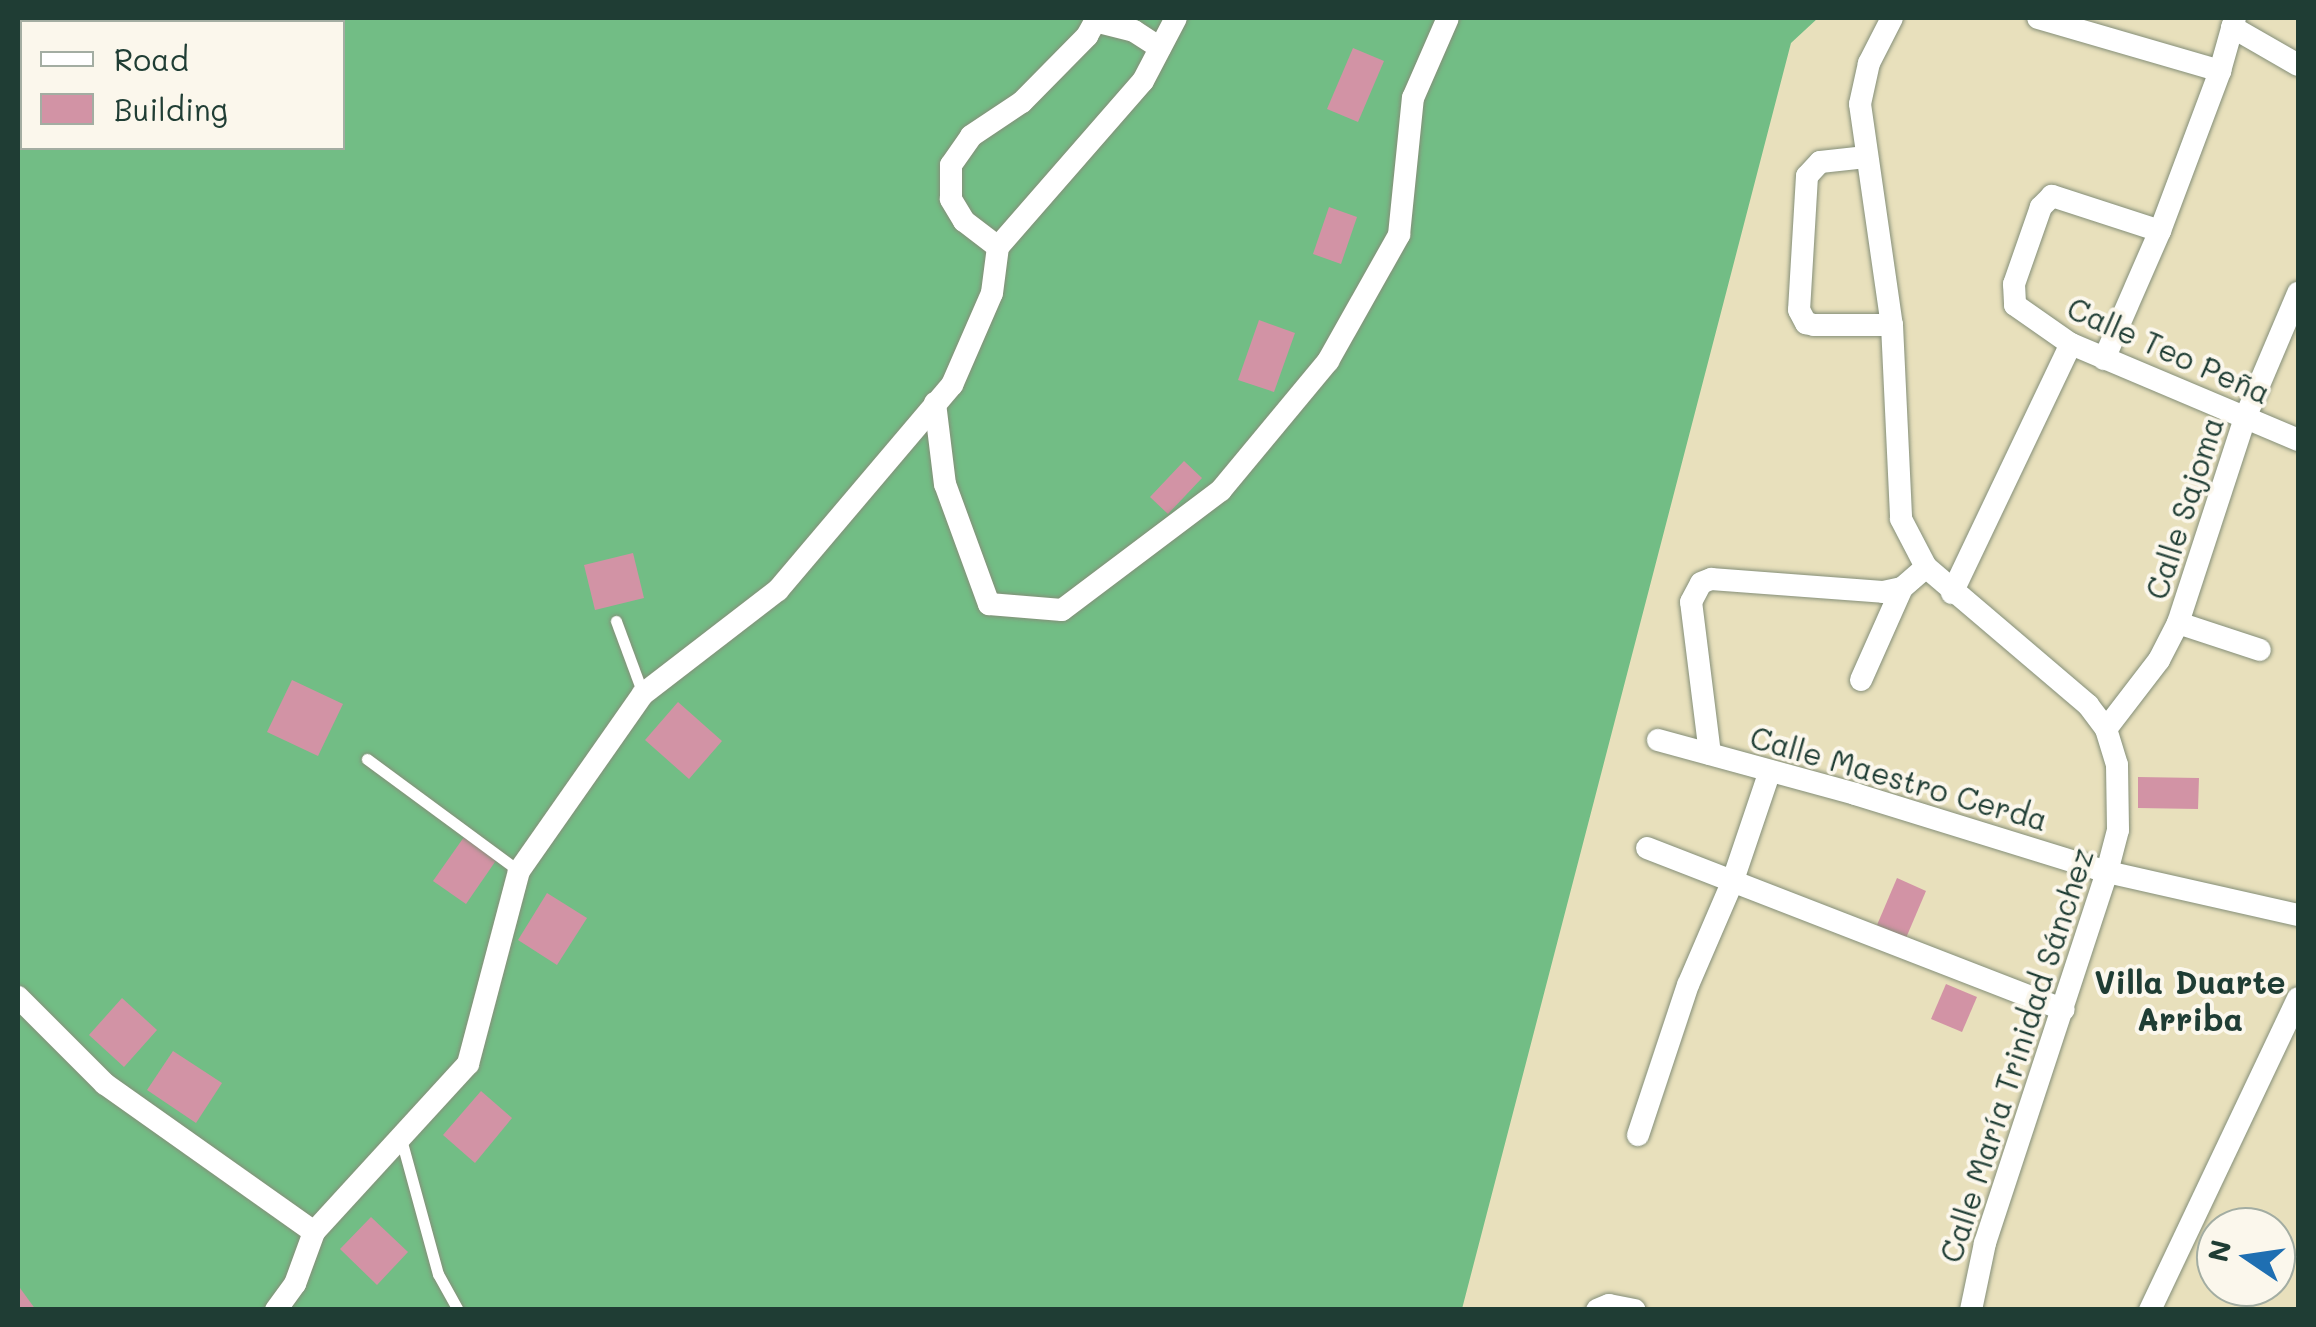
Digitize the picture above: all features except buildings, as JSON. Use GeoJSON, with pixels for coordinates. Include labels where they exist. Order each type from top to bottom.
{"type":"FeatureCollection","features":[{"type":"Feature","properties":{"kind":"street"},"geometry":{"type":"LineString","coordinates":[[276,1310],[295,1284],[314,1232],[468,1064],[518,871],[643,694],[778,590],[952,385],[992,293],[998,247],[1143,81],[1176,18]]}},
{"type":"Feature","properties":{"kind":"street"},"geometry":{"type":"LineString","coordinates":[[935,403],[945,484],[989,604],[1062,610],[1221,490],[1328,361],[1399,235],[1412,98],[1448,18]]}},
{"type":"Feature","properties":{"kind":"street","name":"Calle María Trinidad Sánchez"},"geometry":{"type":"LineString","coordinates":[[1892,18],[1869,63],[1860,104],[1892,326],[1901,519],[1926,567],[1952,594],[2068,685],[2106,729],[2117,765],[2118,830],[2107,872],[1985,1244],[1972,1310]]}},
{"type":"Feature","properties":{"kind":"street"},"geometry":{"type":"LineString","coordinates":[[2038,18],[2220,71]]}},
{"type":"Feature","properties":{"kind":"street"},"geometry":{"type":"LineString","coordinates":[[998,247],[964,222],[951,199],[950,165],[971,136],[1022,102],[1087,36],[1096,19],[1134,31],[1160,48]]}},
{"type":"Feature","properties":{"kind":"street"},"geometry":{"type":"LineString","coordinates":[[2104,360],[2160,231],[2220,71],[2233,22],[2298,65]]}},
{"type":"Feature","properties":{"kind":"street"},"geometry":{"type":"LineString","coordinates":[[1866,157],[1820,162],[1808,176],[1798,310],[1806,323],[1814,325],[1892,326]]}},
{"type":"Feature","properties":{"kind":"street","name":"Calle Teo Peña"},"geometry":{"type":"LineString","coordinates":[[2160,231],[2065,196],[2045,200],[2012,296],[2022,312],[2071,344],[2298,440]]}},
{"type":"Feature","properties":{"kind":"street","name":"Calle Sajoma"},"geometry":{"type":"LineString","coordinates":[[2106,729],[2158,660],[2178,622],[2245,418],[2298,293]]}},
{"type":"Feature","properties":{"kind":"street"},"geometry":{"type":"LineString","coordinates":[[1952,594],[2071,344]]}},
{"type":"Feature","properties":{"kind":"street"},"geometry":{"type":"LineString","coordinates":[[1862,680],[1902,588],[1926,567]]}},
{"type":"Feature","properties":{"kind":"street"},"geometry":{"type":"LineString","coordinates":[[1710,754],[1691,602],[1701,583],[1711,579],[1864,592],[1902,588]]}},
{"type":"Feature","properties":{"kind":"street"},"geometry":{"type":"LineString","coordinates":[[2178,622],[2260,650]]}},
{"type":"Feature","properties":{"kind":"street","name":"Calle Maestro Cerda"},"geometry":{"type":"LineString","coordinates":[[1658,740],[2107,872],[2298,915]]}},
{"type":"Feature","properties":{"kind":"street"},"geometry":{"type":"LineString","coordinates":[[1638,1135],[1688,985],[1732,883],[1770,771]]}},
{"type":"Feature","properties":{"kind":"street"},"geometry":{"type":"LineString","coordinates":[[1647,848],[2064,1010]]}},
{"type":"Feature","properties":{"kind":"street"},"geometry":{"type":"LineString","coordinates":[[18,997],[105,1084],[314,1232]]}},
{"type":"Feature","properties":{"kind":"street"},"geometry":{"type":"LineString","coordinates":[[2150,1310],[2298,998]]}},
{"type":"Feature","properties":{"kind":"street"},"geometry":{"type":"LineString","coordinates":[[1596,1310],[1610,1305],[1635,1310]]}},
{"type":"Feature","properties":{"kind":"lane"},"geometry":{"type":"LineString","coordinates":[[616,620],[643,694]]}},
{"type":"Feature","properties":{"kind":"lane"},"geometry":{"type":"LineString","coordinates":[[367,758],[518,871]]}},
{"type":"Feature","properties":{"kind":"lane"},"geometry":{"type":"LineString","coordinates":[[400,1138],[438,1274],[458,1310]]}},
{"type":"Feature","properties":{"kind":"green space"},"geometry":{"type":"Polygon","coordinates":[[[18,18],[1818,18],[1791,43],[1462,1309],[18,1309],[18,18]]]}},
{"type":"Feature","properties":{"kind":"district","name":"Villa Duarte Arriba"},"geometry":{"type":"Point","coordinates":[2190,1000]}}]}
